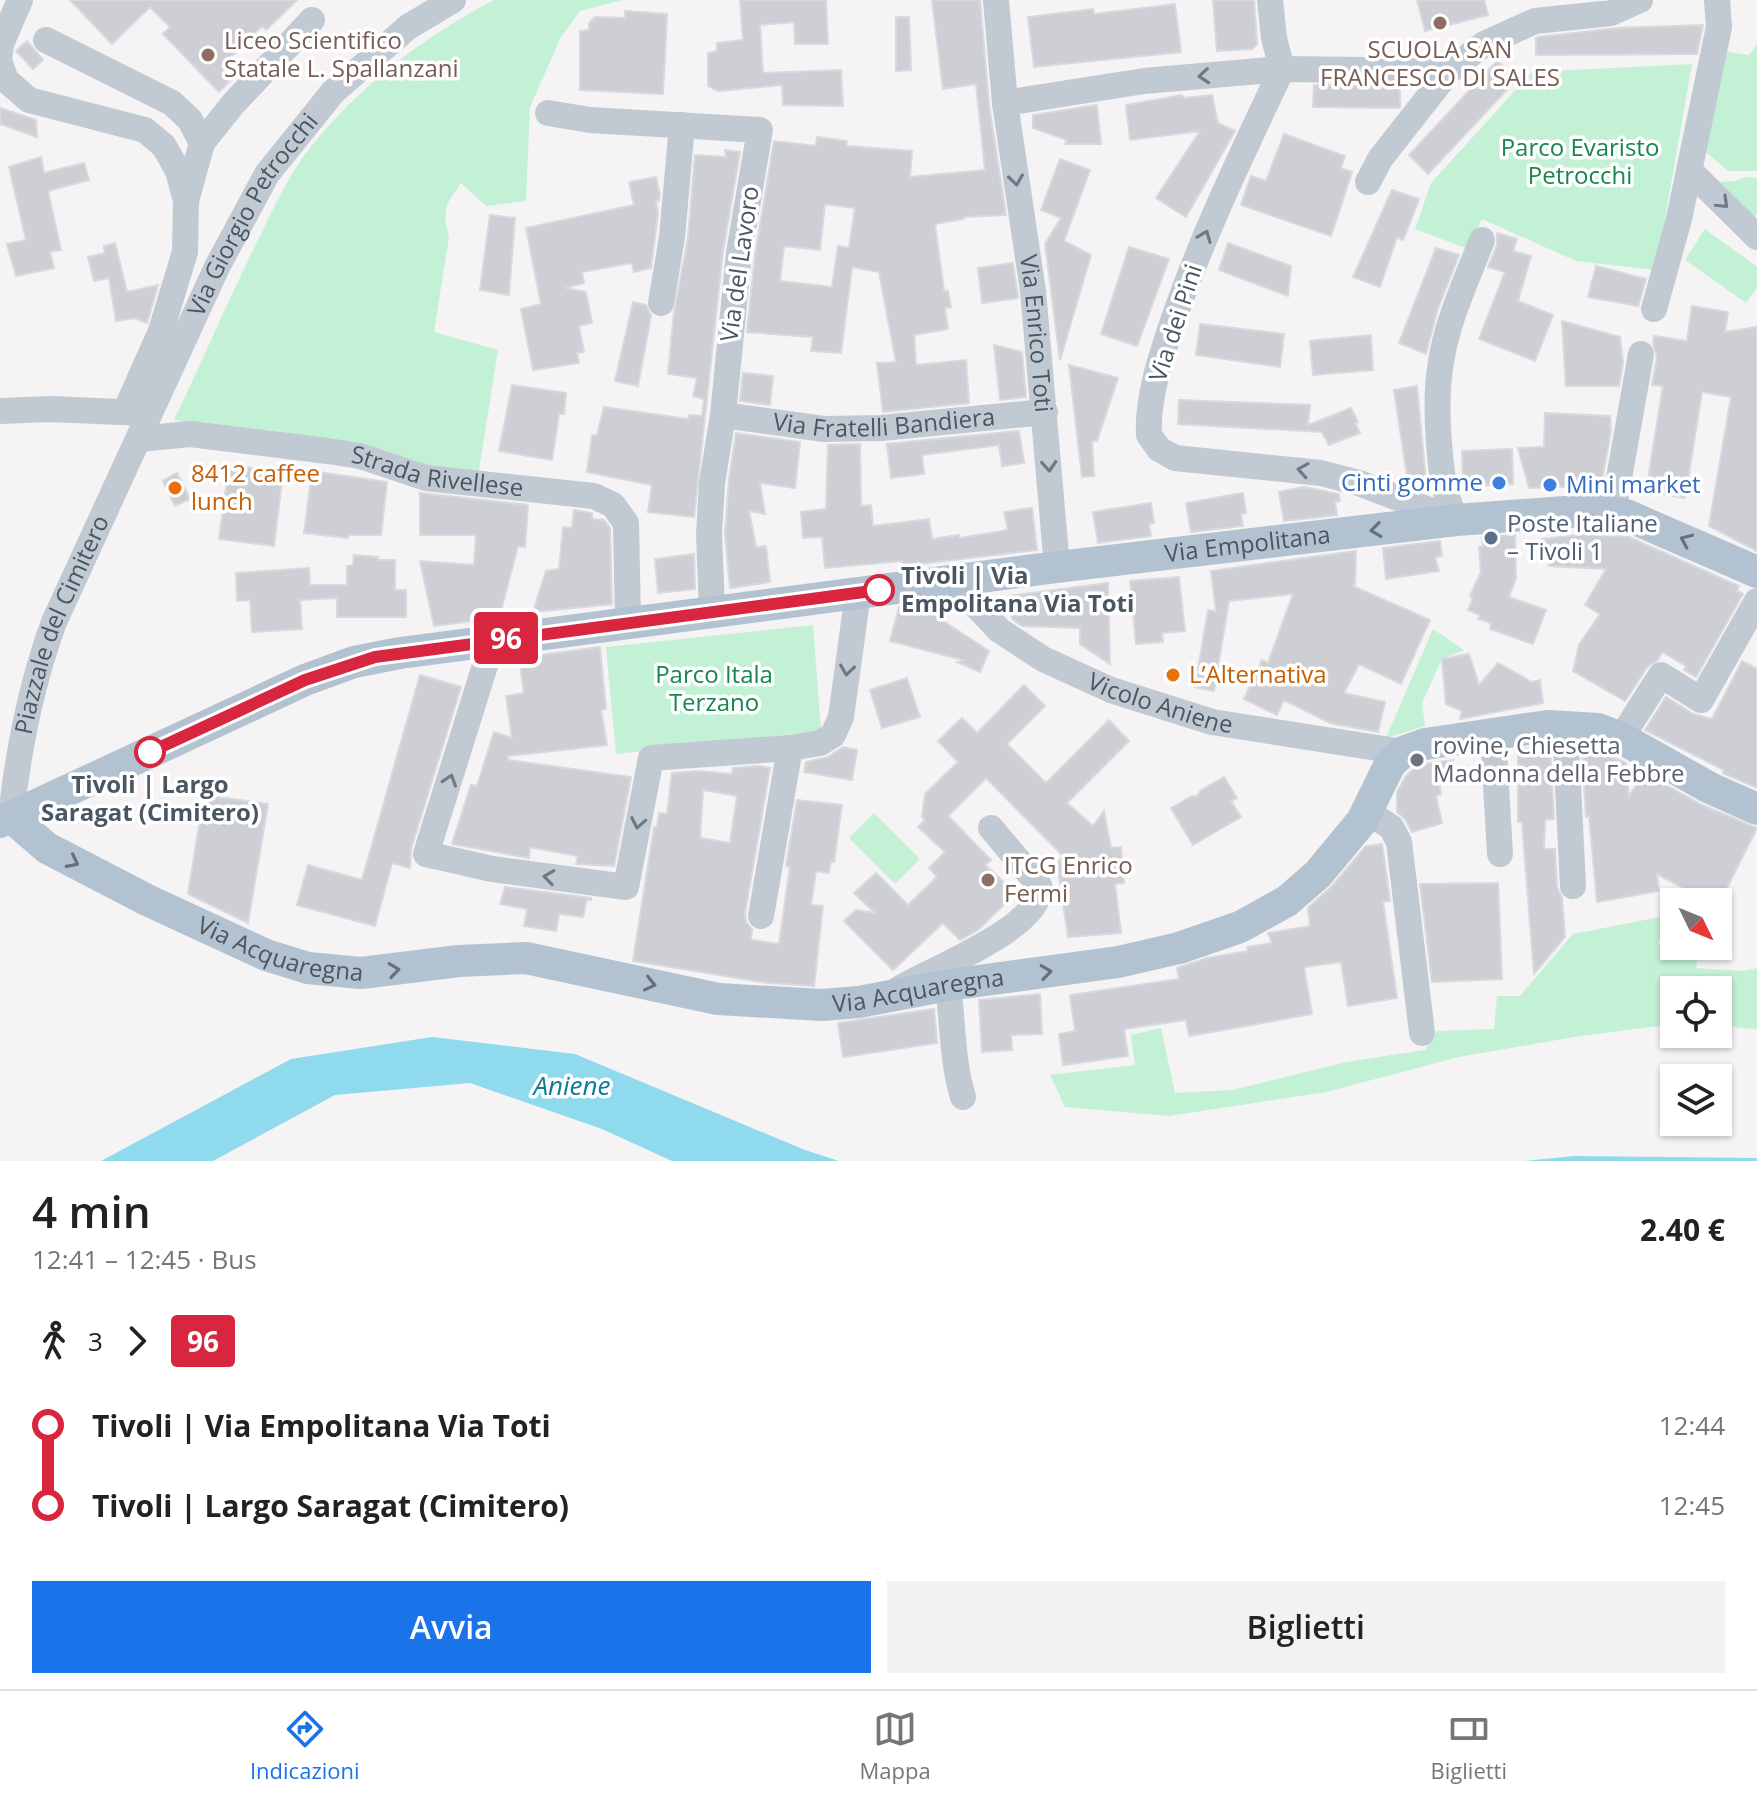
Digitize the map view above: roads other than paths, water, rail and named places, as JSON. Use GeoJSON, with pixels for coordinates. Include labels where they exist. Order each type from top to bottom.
{"type":"FeatureCollection","features":[{"type":"Feature","properties":{"kind":"main road","name":"Via Empolitana"},"geometry":{"type":"LineString","coordinates":[[5,819],[321,673],[375,657],[493,640],[1057,567],[1456,520],[1565,512],[1613,512],[1652,525],[1757,572]]}},
{"type":"Feature","properties":{"kind":"main road"},"geometry":{"type":"LineString","coordinates":[[1403,752],[1425,744],[1548,726],[1598,729],[1757,809]]}},
{"type":"Feature","properties":{"kind":"main road","name":"Via Acquaregna"},"geometry":{"type":"LineString","coordinates":[[5,819],[38,842],[109,881],[266,955],[308,968],[361,973],[459,961],[526,958],[731,1000],[833,1005],[948,985],[1118,962],[1179,948],[1230,931],[1265,914],[1308,883],[1343,847],[1367,812],[1390,764],[1403,752]]}},
{"type":"Feature","properties":{"kind":"street"},"geometry":{"type":"LineString","coordinates":[[0,53],[20,0]]}},
{"type":"Feature","properties":{"kind":"street","name":"Via Giorgio Petrocchi"},"geometry":{"type":"LineString","coordinates":[[139,439],[138,413],[267,174],[333,92],[408,27],[453,0]]}},
{"type":"Feature","properties":{"kind":"street","name":"Via Enrico Toti"},"geometry":{"type":"LineString","coordinates":[[996,0],[1005,103],[1033,291],[1057,567]]}},
{"type":"Feature","properties":{"kind":"street"},"geometry":{"type":"LineString","coordinates":[[1270,0],[1274,38],[1282,69]]}},
{"type":"Feature","properties":{"kind":"street"},"geometry":{"type":"LineString","coordinates":[[1368,182],[1380,159],[1449,71],[1484,44],[1535,21],[1611,13],[1640,0]]}},
{"type":"Feature","properties":{"kind":"street"},"geometry":{"type":"LineString","coordinates":[[1654,309],[1689,170],[1719,27],[1717,0]]}},
{"type":"Feature","properties":{"kind":"street"},"geometry":{"type":"LineString","coordinates":[[0,411],[51,409],[138,413],[185,252],[186,201],[202,143],[233,104],[312,20]]}},
{"type":"Feature","properties":{"kind":"street"},"geometry":{"type":"LineString","coordinates":[[46,40],[172,103],[190,120],[202,143]]}},
{"type":"Feature","properties":{"kind":"street"},"geometry":{"type":"LineString","coordinates":[[1005,103],[1144,81],[1282,69],[1449,71]]}},
{"type":"Feature","properties":{"kind":"street","name":"Via dei Pini"},"geometry":{"type":"LineString","coordinates":[[1282,69],[1207,231],[1176,312],[1156,381],[1149,435],[1159,449],[1175,458],[1321,473],[1359,483],[1456,520]]}},
{"type":"Feature","properties":{"kind":"street"},"geometry":{"type":"LineString","coordinates":[[2,73],[29,100],[145,130],[164,146],[178,171],[186,201]]}},
{"type":"Feature","properties":{"kind":"street","name":"Via del Lavoro"},"geometry":{"type":"LineString","coordinates":[[548,113],[581,119],[760,130],[739,253],[723,415],[712,483],[709,534],[712,610]]}},
{"type":"Feature","properties":{"kind":"street"},"geometry":{"type":"LineString","coordinates":[[661,303],[672,237],[682,125]]}},
{"type":"Feature","properties":{"kind":"street"},"geometry":{"type":"LineString","coordinates":[[1689,170],[1757,237]]}},
{"type":"Feature","properties":{"kind":"street"},"geometry":{"type":"LineString","coordinates":[[1456,520],[1443,488],[1440,464],[1437,411],[1441,361],[1459,298],[1482,240]]}},
{"type":"Feature","properties":{"kind":"street"},"geometry":{"type":"LineString","coordinates":[[1613,512],[1641,354]]}},
{"type":"Feature","properties":{"kind":"street","name":"Via Fratelli Bandiera"},"geometry":{"type":"LineString","coordinates":[[723,415],[824,429],[881,428],[1045,412]]}},
{"type":"Feature","properties":{"kind":"street","name":"Strada Rivellese"},"geometry":{"type":"LineString","coordinates":[[139,439],[190,434],[328,451],[360,456],[426,478],[594,496],[613,505],[626,523],[628,622]]}},
{"type":"Feature","properties":{"kind":"street","name":"Piazzale del Cimitero"},"geometry":{"type":"LineString","coordinates":[[5,819],[47,640],[68,587],[139,439]]}},
{"type":"Feature","properties":{"kind":"street","name":"Vicolo Aniene"},"geometry":{"type":"LineString","coordinates":[[953,581],[999,630],[1043,659],[1111,690],[1212,722],[1403,752]]}},
{"type":"Feature","properties":{"kind":"street"},"geometry":{"type":"LineString","coordinates":[[493,640],[426,854],[492,869],[626,887],[651,758],[790,748],[820,743],[833,735],[840,723],[858,593]]}},
{"type":"Feature","properties":{"kind":"street"},"geometry":{"type":"LineString","coordinates":[[1621,738],[1661,675],[1701,700],[1757,601]]}},
{"type":"Feature","properties":{"kind":"street"},"geometry":{"type":"LineString","coordinates":[[1565,726],[1573,886]]}},
{"type":"Feature","properties":{"kind":"street"},"geometry":{"type":"LineString","coordinates":[[1493,734],[1500,854]]}},
{"type":"Feature","properties":{"kind":"street"},"geometry":{"type":"LineString","coordinates":[[761,916],[790,748]]}},
{"type":"Feature","properties":{"kind":"street"},"geometry":{"type":"LineString","coordinates":[[1367,812],[1391,827],[1399,842],[1422,1033]]}},
{"type":"Feature","properties":{"kind":"street"},"geometry":{"type":"LineString","coordinates":[[886,997],[982,945],[1023,919],[1037,903],[1039,885],[991,828]]}},
{"type":"Feature","properties":{"kind":"street"},"geometry":{"type":"LineString","coordinates":[[948,985],[954,1028],[955,1072],[963,1097]]}},
{"type":"Feature","properties":{"kind":"water","name":"Aniene"},"geometry":{"type":"Polygon","coordinates":[[[432,1037],[575,1054],[805,1150],[839,1161],[672,1161],[602,1129],[470,1083],[335,1095],[213,1161],[101,1161],[291,1059],[432,1037]]]}},
{"type":"Feature","properties":{"kind":"water"},"geometry":{"type":"Polygon","coordinates":[[[1574,1156],[1757,1158],[1757,1161],[1523,1161],[1574,1156]]]}},
{"type":"Feature","properties":{"kind":"place","name":"SCUOLA SAN FRANCESCO DI SALES"},"geometry":{"type":"Point","coordinates":[1440,23]}},
{"type":"Feature","properties":{"kind":"place","name":"Liceo Scientifico Statale L. Spallanzani"},"geometry":{"type":"Point","coordinates":[208,55]}},
{"type":"Feature","properties":{"kind":"place","name":"Cinti gomme"},"geometry":{"type":"Point","coordinates":[1499,483]}},
{"type":"Feature","properties":{"kind":"place","name":"Mini market"},"geometry":{"type":"Point","coordinates":[1550,485]}},
{"type":"Feature","properties":{"kind":"place","name":"8412 caffee lunch"},"geometry":{"type":"Point","coordinates":[175,488]}},
{"type":"Feature","properties":{"kind":"place","name":"Poste Italiane – Tivoli 1"},"geometry":{"type":"Point","coordinates":[1491,538]}},
{"type":"Feature","properties":{"kind":"place","name":"Tivoli | Via Empolitana Via Toti"},"geometry":{"type":"Point","coordinates":[879,590]}},
{"type":"Feature","properties":{"kind":"place","name":"L’Alternativa"},"geometry":{"type":"Point","coordinates":[1173,675]}},
{"type":"Feature","properties":{"kind":"place","name":"Tivoli | Largo Saragat (Cimitero)"},"geometry":{"type":"Point","coordinates":[150,752]}},
{"type":"Feature","properties":{"kind":"place","name":"rovine, Chiesetta Madonna della Febbre"},"geometry":{"type":"Point","coordinates":[1417,760]}},
{"type":"Feature","properties":{"kind":"place","name":"ITCG Enrico Fermi"},"geometry":{"type":"Point","coordinates":[988,880]}},
{"type":"Feature","properties":{"kind":"park label","name":"Parco Evaristo Petrocchi"},"geometry":{"type":"Point","coordinates":[1580,162]}},
{"type":"Feature","properties":{"kind":"park label","name":"Parco Itala Terzano"},"geometry":{"type":"Point","coordinates":[714,689]}}]}
